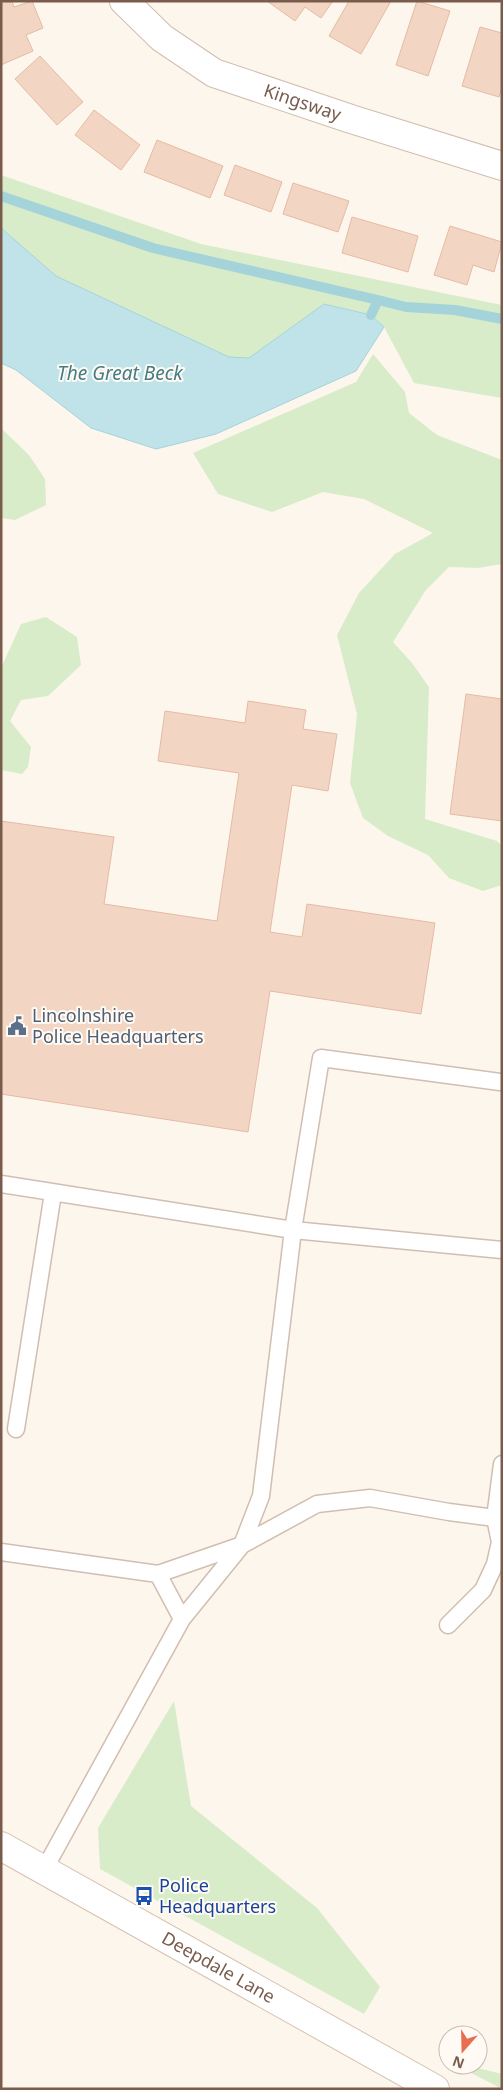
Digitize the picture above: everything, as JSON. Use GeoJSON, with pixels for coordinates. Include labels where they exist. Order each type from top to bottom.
{"type":"FeatureCollection","features":[{"type":"Feature","properties":{"kind":"street","name":"Kingsway"},"geometry":{"type":"LineString","coordinates":[[124,1],[162,38],[214,74],[502,166]]}},
{"type":"Feature","properties":{"kind":"street","name":"Deepdale Lane"},"geometry":{"type":"LineString","coordinates":[[1,1846],[435,2089]]}},
{"type":"Feature","properties":{"kind":"lane"},"geometry":{"type":"LineString","coordinates":[[44,1870],[182,1619],[242,1545],[261,1496],[293,1230],[321,1058],[500,1082]]}},
{"type":"Feature","properties":{"kind":"lane"},"geometry":{"type":"LineString","coordinates":[[1,1184],[293,1230],[502,1250]]}},
{"type":"Feature","properties":{"kind":"lane"},"geometry":{"type":"LineString","coordinates":[[16,1429],[53,1192]]}},
{"type":"Feature","properties":{"kind":"lane"},"geometry":{"type":"LineString","coordinates":[[448,1625],[483,1590],[494,1564],[500,1542],[494,1518],[502,1464]]}},
{"type":"Feature","properties":{"kind":"lane"},"geometry":{"type":"LineString","coordinates":[[1,1552],[158,1574],[242,1545],[317,1504],[370,1498],[494,1518]]}},
{"type":"Feature","properties":{"kind":"lane"},"geometry":{"type":"LineString","coordinates":[[158,1574],[182,1619]]}},
{"type":"Feature","properties":{"kind":"green space"},"geometry":{"type":"Polygon","coordinates":[[[1,175],[201,244],[502,305],[502,398],[414,383],[384,327],[372,315],[325,304],[249,358],[229,357],[56,276],[1,228],[1,175]]]}},
{"type":"Feature","properties":{"kind":"green space"},"geometry":{"type":"Polygon","coordinates":[[[373,354],[405,392],[409,413],[437,435],[502,460],[502,564],[478,568],[449,567],[426,590],[393,642],[412,663],[429,687],[425,819],[497,841],[502,846],[502,885],[483,891],[449,878],[428,855],[388,836],[363,818],[350,783],[357,714],[337,635],[359,593],[395,554],[433,533],[364,499],[323,492],[272,512],[218,494],[193,453],[356,382],[373,354]]]}},
{"type":"Feature","properties":{"kind":"green space"},"geometry":{"type":"Polygon","coordinates":[[[1,428],[29,455],[45,479],[46,505],[15,520],[1,518],[1,428]]]}},
{"type":"Feature","properties":{"kind":"green space"},"geometry":{"type":"Polygon","coordinates":[[[46,617],[77,637],[81,665],[48,696],[21,700],[10,721],[31,747],[28,767],[22,774],[1,770],[1,668],[21,624],[46,617]]]}},
{"type":"Feature","properties":{"kind":"green space"},"geometry":{"type":"Polygon","coordinates":[[[174,1701],[191,1806],[317,1908],[380,1987],[364,2014],[100,1869],[98,1828],[174,1701]]]}},
{"type":"Feature","properties":{"kind":"green space"},"geometry":{"type":"Polygon","coordinates":[[[488,2070],[502,2074],[502,2089],[475,2075],[488,2075],[488,2070]]]}},
{"type":"Feature","properties":{"kind":"water","name":"The Great Beck"},"geometry":{"type":"Polygon","coordinates":[[[1,228],[56,276],[229,357],[249,358],[324,304],[371,315],[384,327],[356,371],[216,434],[156,449],[91,428],[16,370],[1,363],[1,228]]]}},
{"type":"Feature","properties":{"kind":"building"},"geometry":{"type":"Polygon","coordinates":[[[1,1],[12,1],[14,7],[32,1],[43,28],[26,35],[33,51],[1,65],[1,1]]]}},
{"type":"Feature","properties":{"kind":"building"},"geometry":{"type":"Polygon","coordinates":[[[267,1],[333,1],[321,18],[305,7],[295,21],[267,1]]]}},
{"type":"Feature","properties":{"kind":"building"},"geometry":{"type":"Polygon","coordinates":[[[349,1],[391,1],[361,54],[329,36],[349,1]]]}},
{"type":"Feature","properties":{"kind":"building"},"geometry":{"type":"Polygon","coordinates":[[[417,1],[450,11],[428,76],[396,65],[417,1]]]}},
{"type":"Feature","properties":{"kind":"building"},"geometry":{"type":"Polygon","coordinates":[[[480,27],[502,33],[502,88],[499,97],[462,86],[480,27]]]}},
{"type":"Feature","properties":{"kind":"building"},"geometry":{"type":"Polygon","coordinates":[[[40,56],[83,102],[57,125],[15,79],[40,56]]]}},
{"type":"Feature","properties":{"kind":"building"},"geometry":{"type":"Polygon","coordinates":[[[94,110],[140,145],[121,170],[75,135],[94,110]]]}},
{"type":"Feature","properties":{"kind":"building"},"geometry":{"type":"Polygon","coordinates":[[[157,140],[223,166],[210,198],[144,172],[157,140]]]}},
{"type":"Feature","properties":{"kind":"building"},"geometry":{"type":"Polygon","coordinates":[[[235,165],[282,182],[271,212],[224,195],[235,165]]]}},
{"type":"Feature","properties":{"kind":"building"},"geometry":{"type":"Polygon","coordinates":[[[293,183],[349,201],[338,232],[283,214],[293,183]]]}},
{"type":"Feature","properties":{"kind":"building"},"geometry":{"type":"Polygon","coordinates":[[[352,217],[418,236],[408,272],[342,253],[352,217]]]}},
{"type":"Feature","properties":{"kind":"building"},"geometry":{"type":"Polygon","coordinates":[[[450,226],[502,242],[494,272],[473,265],[467,285],[434,275],[450,226]]]}},
{"type":"Feature","properties":{"kind":"building"},"geometry":{"type":"Polygon","coordinates":[[[466,694],[502,699],[502,821],[450,814],[466,694]]]}},
{"type":"Feature","properties":{"kind":"building","name":"Lincolnshire Police Headquarters"},"geometry":{"type":"Polygon","coordinates":[[[248,701],[306,710],[303,729],[337,734],[328,791],[292,785],[270,932],[302,937],[307,904],[435,923],[421,1014],[270,991],[248,1132],[1,1094],[1,821],[114,837],[104,904],[217,921],[239,773],[158,761],[165,711],[245,723],[248,701]]]}},
{"type":"Feature","properties":{"kind":"waterway","name":"The Great Beck"},"geometry":{"type":"LineString","coordinates":[[1,196],[153,248],[378,300]]}},
{"type":"Feature","properties":{"kind":"waterway","name":"The Great Beck"},"geometry":{"type":"LineString","coordinates":[[371,315],[378,300],[406,307],[455,310],[502,319]]}},
{"type":"Feature","properties":{"kind":"place","name":"Lincolnshire Police Headquarters"},"geometry":{"type":"Point","coordinates":[17,1026]}},
{"type":"Feature","properties":{"kind":"place","name":"Police Headquarters"},"geometry":{"type":"Point","coordinates":[144,1896]}}]}
